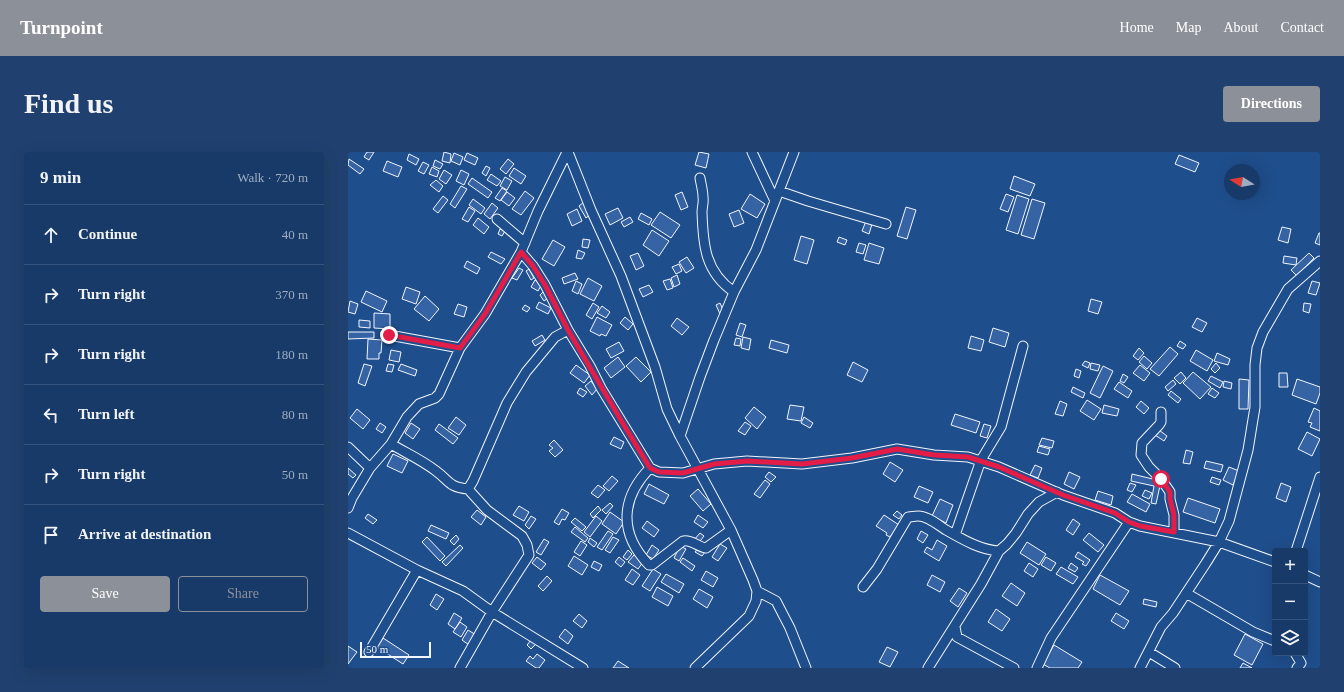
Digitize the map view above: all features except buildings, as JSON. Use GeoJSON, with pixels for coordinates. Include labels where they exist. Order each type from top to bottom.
{"type":"FeatureCollection","features":[{"type":"Feature","properties":{"kind":"street"},"geometry":{"type":"LineString","coordinates":[[348,508],[352,498],[370,468],[391,444],[407,416],[419,404],[435,398],[440,394],[460,348],[485,314],[523,247],[538,211],[568,152]]}},
{"type":"Feature","properties":{"kind":"street"},"geometry":{"type":"LineString","coordinates":[[568,152],[621,276],[655,367],[667,409],[731,530],[757,591],[756,601],[749,616],[695,668]]}},
{"type":"Feature","properties":{"kind":"street"},"geometry":{"type":"LineString","coordinates":[[752,152],[775,201]]}},
{"type":"Feature","properties":{"kind":"street"},"geometry":{"type":"LineString","coordinates":[[680,436],[700,377],[734,292],[756,250],[794,152]]}},
{"type":"Feature","properties":{"kind":"street"},"geometry":{"type":"LineString","coordinates":[[700,178],[703,198],[702,211],[709,263],[715,275],[724,285],[734,292]]}},
{"type":"Feature","properties":{"kind":"street"},"geometry":{"type":"LineString","coordinates":[[780,191],[808,202],[886,224]]}},
{"type":"Feature","properties":{"kind":"street"},"geometry":{"type":"LineString","coordinates":[[496,218],[523,247],[604,393],[650,468],[659,472],[683,473],[714,464],[748,461],[802,464],[852,458],[897,449],[934,455],[968,457],[981,460],[1057,492],[1115,513],[1129,522],[1157,530],[1174,532],[1219,542],[1272,561]]}},
{"type":"Feature","properties":{"kind":"street"},"geometry":{"type":"LineString","coordinates":[[1140,668],[1161,627],[1186,593],[1219,542],[1229,521],[1248,450],[1255,407],[1255,365],[1257,348],[1263,332],[1288,289],[1320,260]]}},
{"type":"Feature","properties":{"kind":"street"},"geometry":{"type":"LineString","coordinates":[[468,489],[473,482],[507,403],[526,372],[555,337],[568,330]]}},
{"type":"Feature","properties":{"kind":"street"},"geometry":{"type":"LineString","coordinates":[[389,335],[460,348]]}},
{"type":"Feature","properties":{"kind":"street"},"geometry":{"type":"LineString","coordinates":[[954,535],[981,460],[1001,427],[1023,346]]}},
{"type":"Feature","properties":{"kind":"street"},"geometry":{"type":"LineString","coordinates":[[1161,412],[1161,422],[1142,443],[1141,455],[1170,492],[1174,515],[1174,532]]}},
{"type":"Feature","properties":{"kind":"street"},"geometry":{"type":"LineString","coordinates":[[391,444],[436,471],[449,484],[457,488],[468,489],[487,510],[522,536],[527,545],[529,555],[492,612],[460,668]]}},
{"type":"Feature","properties":{"kind":"street"},"geometry":{"type":"LineString","coordinates":[[348,448],[370,468]]}},
{"type":"Feature","properties":{"kind":"street"},"geometry":{"type":"LineString","coordinates":[[650,468],[644,475],[630,499],[627,509],[627,520],[634,547],[649,566],[683,541],[688,541],[706,548],[731,530]]}},
{"type":"Feature","properties":{"kind":"street"},"geometry":{"type":"LineString","coordinates":[[1297,548],[1320,477]]}},
{"type":"Feature","properties":{"kind":"street"},"geometry":{"type":"LineString","coordinates":[[928,668],[955,627],[999,552],[1016,533],[1028,514],[1038,502],[1057,492]]}},
{"type":"Feature","properties":{"kind":"street"},"geometry":{"type":"LineString","coordinates":[[863,587],[877,569],[908,517],[918,516],[929,519],[954,535],[988,550],[999,552]]}},
{"type":"Feature","properties":{"kind":"street"},"geometry":{"type":"LineString","coordinates":[[1037,668],[1051,638],[1129,522]]}},
{"type":"Feature","properties":{"kind":"street"},"geometry":{"type":"LineString","coordinates":[[348,533],[417,570],[463,591],[570,665],[583,668]]}},
{"type":"Feature","properties":{"kind":"street"},"geometry":{"type":"LineString","coordinates":[[369,652],[417,570]]}},
{"type":"Feature","properties":{"kind":"street"},"geometry":{"type":"LineString","coordinates":[[1308,576],[1320,582]]}},
{"type":"Feature","properties":{"kind":"street"},"geometry":{"type":"LineString","coordinates":[[757,591],[776,601],[790,628],[806,668]]}},
{"type":"Feature","properties":{"kind":"street"},"geometry":{"type":"LineString","coordinates":[[1186,593],[1253,632],[1272,640]]}},
{"type":"Feature","properties":{"kind":"street"},"geometry":{"type":"LineString","coordinates":[[955,627],[958,637],[1014,668]]}},
{"type":"Feature","properties":{"kind":"street"},"geometry":{"type":"LineString","coordinates":[[1149,652],[1171,667]]}},
{"type":"Feature","properties":{"kind":"street"},"geometry":{"type":"LineString","coordinates":[[1297,656],[1301,663],[1297,668]]}},
{"type":"Feature","properties":{"kind":"route"},"geometry":{"type":"LineString","coordinates":[[389,335],[460,348],[485,314],[521,252],[533,266],[545,285],[568,330],[590,366],[601,388],[650,468],[659,472],[683,473],[714,464],[748,461],[802,464],[852,458],[897,449],[934,455],[968,457],[981,460],[1063,495],[1115,513],[1129,522],[1157,530],[1174,532],[1174,515],[1170,492],[1161,479]]}}]}
